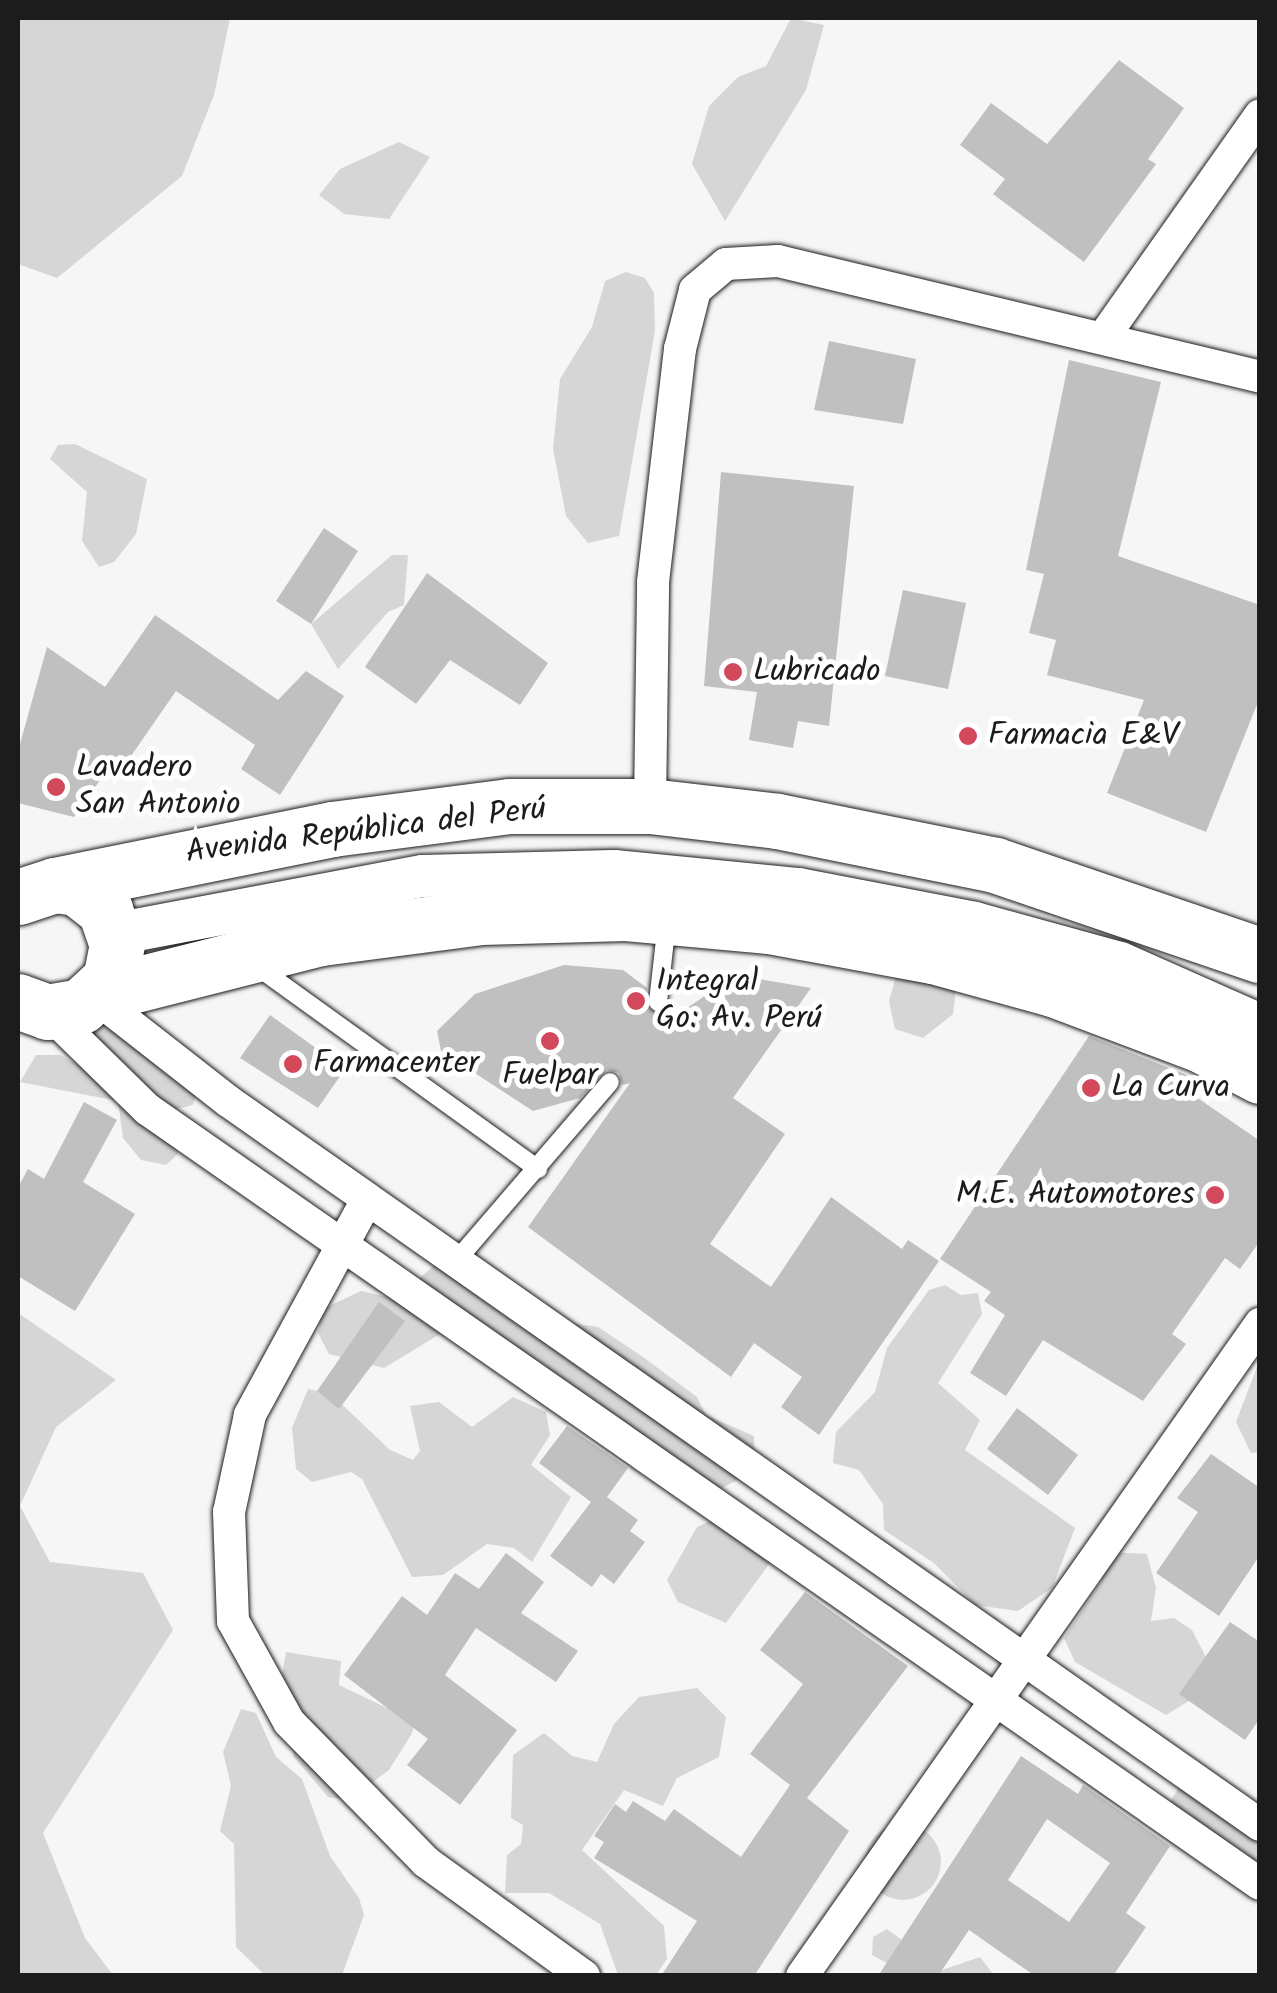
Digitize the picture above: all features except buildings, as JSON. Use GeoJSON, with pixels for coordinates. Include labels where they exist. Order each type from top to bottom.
{"type":"FeatureCollection","features":[{"type":"Feature","properties":{"kind":"highway","name":"Avenida República del Perú"},"geometry":{"type":"LineString","coordinates":[[28,892],[332,829],[510,806],[650,806],[777,821],[995,865],[1260,954]]}},
{"type":"Feature","properties":{"kind":"highway"},"geometry":{"type":"LineString","coordinates":[[28,892],[92,897],[115,934],[116,962],[54,1006]]}},
{"type":"Feature","properties":{"kind":"highway"},"geometry":{"type":"LineString","coordinates":[[54,1006],[240,954],[480,917],[668,916],[770,926],[1002,975],[1201,1044],[1260,1076]]}},
{"type":"Feature","properties":{"kind":"street"},"geometry":{"type":"LineString","coordinates":[[1106,335],[1260,115]]}},
{"type":"Feature","properties":{"kind":"street"},"geometry":{"type":"LineString","coordinates":[[650,806],[653,582],[680,349],[695,290],[726,264],[778,262],[1106,335],[1260,377]]}},
{"type":"Feature","properties":{"kind":"street"},"geometry":{"type":"LineString","coordinates":[[115,934],[423,876],[614,872],[799,889],[958,919],[1120,963],[1260,1025]]}},
{"type":"Feature","properties":{"kind":"street"},"geometry":{"type":"LineString","coordinates":[[54,1006],[367,1200],[1260,1824]]}},
{"type":"Feature","properties":{"kind":"street"},"geometry":{"type":"LineString","coordinates":[[54,1006],[147,1109],[1260,1884]]}},
{"type":"Feature","properties":{"kind":"street"},"geometry":{"type":"LineString","coordinates":[[367,1200],[250,1415],[229,1512],[233,1621],[289,1722],[426,1862],[584,1976]]}},
{"type":"Feature","properties":{"kind":"street"},"geometry":{"type":"LineString","coordinates":[[802,1976],[1260,1324]]}},
{"type":"Feature","properties":{"kind":"lane"},"geometry":{"type":"LineString","coordinates":[[658,1002],[668,916]]}},
{"type":"Feature","properties":{"kind":"lane"},"geometry":{"type":"LineString","coordinates":[[240,954],[538,1169]]}},
{"type":"Feature","properties":{"kind":"lane"},"geometry":{"type":"LineString","coordinates":[[456,1262],[610,1082]]}},
{"type":"Feature","properties":{"kind":"shaded area"},"geometry":{"type":"Polygon","coordinates":[[[18,18],[230,18],[214,95],[182,176],[57,278],[18,264],[18,18]]]}},
{"type":"Feature","properties":{"kind":"shaded area"},"geometry":{"type":"Polygon","coordinates":[[[791,18],[824,25],[806,90],[725,221],[692,164],[709,106],[738,77],[766,66],[791,18]]]}},
{"type":"Feature","properties":{"kind":"shaded area"},"geometry":{"type":"Polygon","coordinates":[[[399,142],[430,157],[389,219],[344,214],[319,195],[340,169],[399,142]]]}},
{"type":"Feature","properties":{"kind":"shaded area"},"geometry":{"type":"Polygon","coordinates":[[[626,272],[645,278],[654,293],[655,331],[619,536],[588,543],[566,516],[553,449],[560,379],[592,327],[605,281],[626,272]]]}},
{"type":"Feature","properties":{"kind":"shaded area"},"geometry":{"type":"Polygon","coordinates":[[[75,444],[147,479],[136,534],[114,562],[99,567],[82,541],[87,492],[50,459],[58,445],[75,444]]]}},
{"type":"Feature","properties":{"kind":"shaded area"},"geometry":{"type":"Polygon","coordinates":[[[392,555],[408,555],[404,605],[388,612],[338,669],[311,624],[392,555]]]}},
{"type":"Feature","properties":{"kind":"shaded area"},"geometry":{"type":"Polygon","coordinates":[[[896,976],[956,988],[953,1014],[923,1038],[895,1029],[889,1001],[896,976]]]}},
{"type":"Feature","properties":{"kind":"shaded area"},"geometry":{"type":"Polygon","coordinates":[[[81,1009],[205,1061],[193,1105],[168,1111],[178,1154],[166,1165],[141,1160],[123,1138],[118,1101],[20,1082],[36,1055],[60,1055],[82,1067],[95,1046],[81,1009]]]}},
{"type":"Feature","properties":{"kind":"shaded area"},"geometry":{"type":"Polygon","coordinates":[[[439,1261],[551,1320],[598,1327],[697,1397],[706,1415],[754,1436],[755,1471],[708,1495],[520,1374],[440,1334],[384,1368],[329,1354],[318,1333],[323,1309],[361,1291],[396,1299],[439,1261]]]}},
{"type":"Feature","properties":{"kind":"shaded area"},"geometry":{"type":"Polygon","coordinates":[[[945,1285],[961,1295],[978,1293],[982,1314],[938,1383],[980,1420],[965,1450],[1075,1528],[1052,1588],[1018,1611],[975,1605],[934,1563],[884,1530],[883,1504],[859,1470],[833,1463],[836,1432],[875,1392],[887,1348],[929,1290],[945,1285]]]}},
{"type":"Feature","properties":{"kind":"shaded area"},"geometry":{"type":"Polygon","coordinates":[[[18,1313],[116,1380],[56,1427],[20,1506],[50,1562],[143,1573],[173,1630],[43,1833],[85,1938],[113,1975],[18,1975],[18,1313]]]}},
{"type":"Feature","properties":{"kind":"shaded area"},"geometry":{"type":"Polygon","coordinates":[[[1259,1362],[1259,1452],[1251,1453],[1236,1422],[1259,1362]]]}},
{"type":"Feature","properties":{"kind":"shaded area"},"geometry":{"type":"Polygon","coordinates":[[[308,1389],[331,1394],[390,1450],[413,1460],[420,1451],[410,1406],[439,1402],[472,1427],[513,1397],[546,1412],[550,1435],[531,1465],[571,1497],[532,1562],[514,1548],[487,1544],[443,1575],[412,1577],[362,1479],[351,1472],[312,1482],[296,1469],[292,1428],[308,1389]]]}},
{"type":"Feature","properties":{"kind":"shaded area"},"geometry":{"type":"Polygon","coordinates":[[[717,1518],[772,1560],[726,1623],[678,1602],[667,1580],[697,1527],[717,1518]]]}},
{"type":"Feature","properties":{"kind":"shaded area"},"geometry":{"type":"Polygon","coordinates":[[[1109,1552],[1147,1554],[1156,1588],[1151,1621],[1174,1618],[1192,1630],[1211,1667],[1205,1691],[1166,1715],[1075,1662],[1064,1638],[1101,1582],[1109,1552]]]}},
{"type":"Feature","properties":{"kind":"shaded area"},"geometry":{"type":"Polygon","coordinates":[[[286,1652],[341,1661],[339,1685],[387,1708],[417,1663],[422,1705],[411,1735],[389,1770],[349,1800],[328,1797],[293,1756],[297,1702],[282,1675],[286,1652]]]}},
{"type":"Feature","properties":{"kind":"shaded area"},"geometry":{"type":"Polygon","coordinates":[[[697,1688],[726,1717],[719,1757],[677,1778],[663,1806],[624,1790],[582,1850],[664,1926],[667,1959],[656,1975],[618,1975],[600,1924],[549,1893],[505,1893],[507,1855],[521,1844],[523,1825],[511,1818],[513,1755],[544,1733],[572,1756],[597,1762],[614,1724],[639,1697],[697,1688]]]}},
{"type":"Feature","properties":{"kind":"shaded area"},"geometry":{"type":"Polygon","coordinates":[[[241,1709],[256,1713],[276,1757],[302,1779],[330,1856],[359,1898],[364,1915],[342,1975],[265,1975],[236,1947],[234,1844],[220,1831],[231,1786],[223,1752],[241,1709]]]}},
{"type":"Feature","properties":{"kind":"shaded area"},"geometry":{"type":"Polygon","coordinates":[[[1204,1767],[1259,1807],[1259,1863],[1234,1868],[1165,1811],[1183,1780],[1204,1767]]]}},
{"type":"Feature","properties":{"kind":"shaded area"},"geometry":{"type":"Polygon","coordinates":[[[903,1824],[930,1835],[941,1862],[930,1889],[903,1900],[876,1889],[865,1862],[876,1835],[903,1824]]]}},
{"type":"Feature","properties":{"kind":"shaded area"},"geometry":{"type":"Polygon","coordinates":[[[887,1929],[942,1970],[980,1957],[994,1975],[909,1975],[872,1955],[873,1937],[887,1929]]]}},
{"type":"Feature","properties":{"kind":"place","name":"Lubricado"},"geometry":{"type":"Point","coordinates":[733,672]}},
{"type":"Feature","properties":{"kind":"place","name":"Farmacia E&V"},"geometry":{"type":"Point","coordinates":[968,736]}},
{"type":"Feature","properties":{"kind":"place","name":"Lavadero San Antonio"},"geometry":{"type":"Point","coordinates":[56,787]}},
{"type":"Feature","properties":{"kind":"place","name":"Integral Go: Av. Perú"},"geometry":{"type":"Point","coordinates":[636,1001]}},
{"type":"Feature","properties":{"kind":"place","name":"Fuelpar"},"geometry":{"type":"Point","coordinates":[550,1041]}},
{"type":"Feature","properties":{"kind":"place","name":"Farmacenter"},"geometry":{"type":"Point","coordinates":[293,1064]}},
{"type":"Feature","properties":{"kind":"place","name":"La Curva"},"geometry":{"type":"Point","coordinates":[1091,1088]}},
{"type":"Feature","properties":{"kind":"place","name":"M.E. Automotores"},"geometry":{"type":"Point","coordinates":[1215,1195]}}]}
